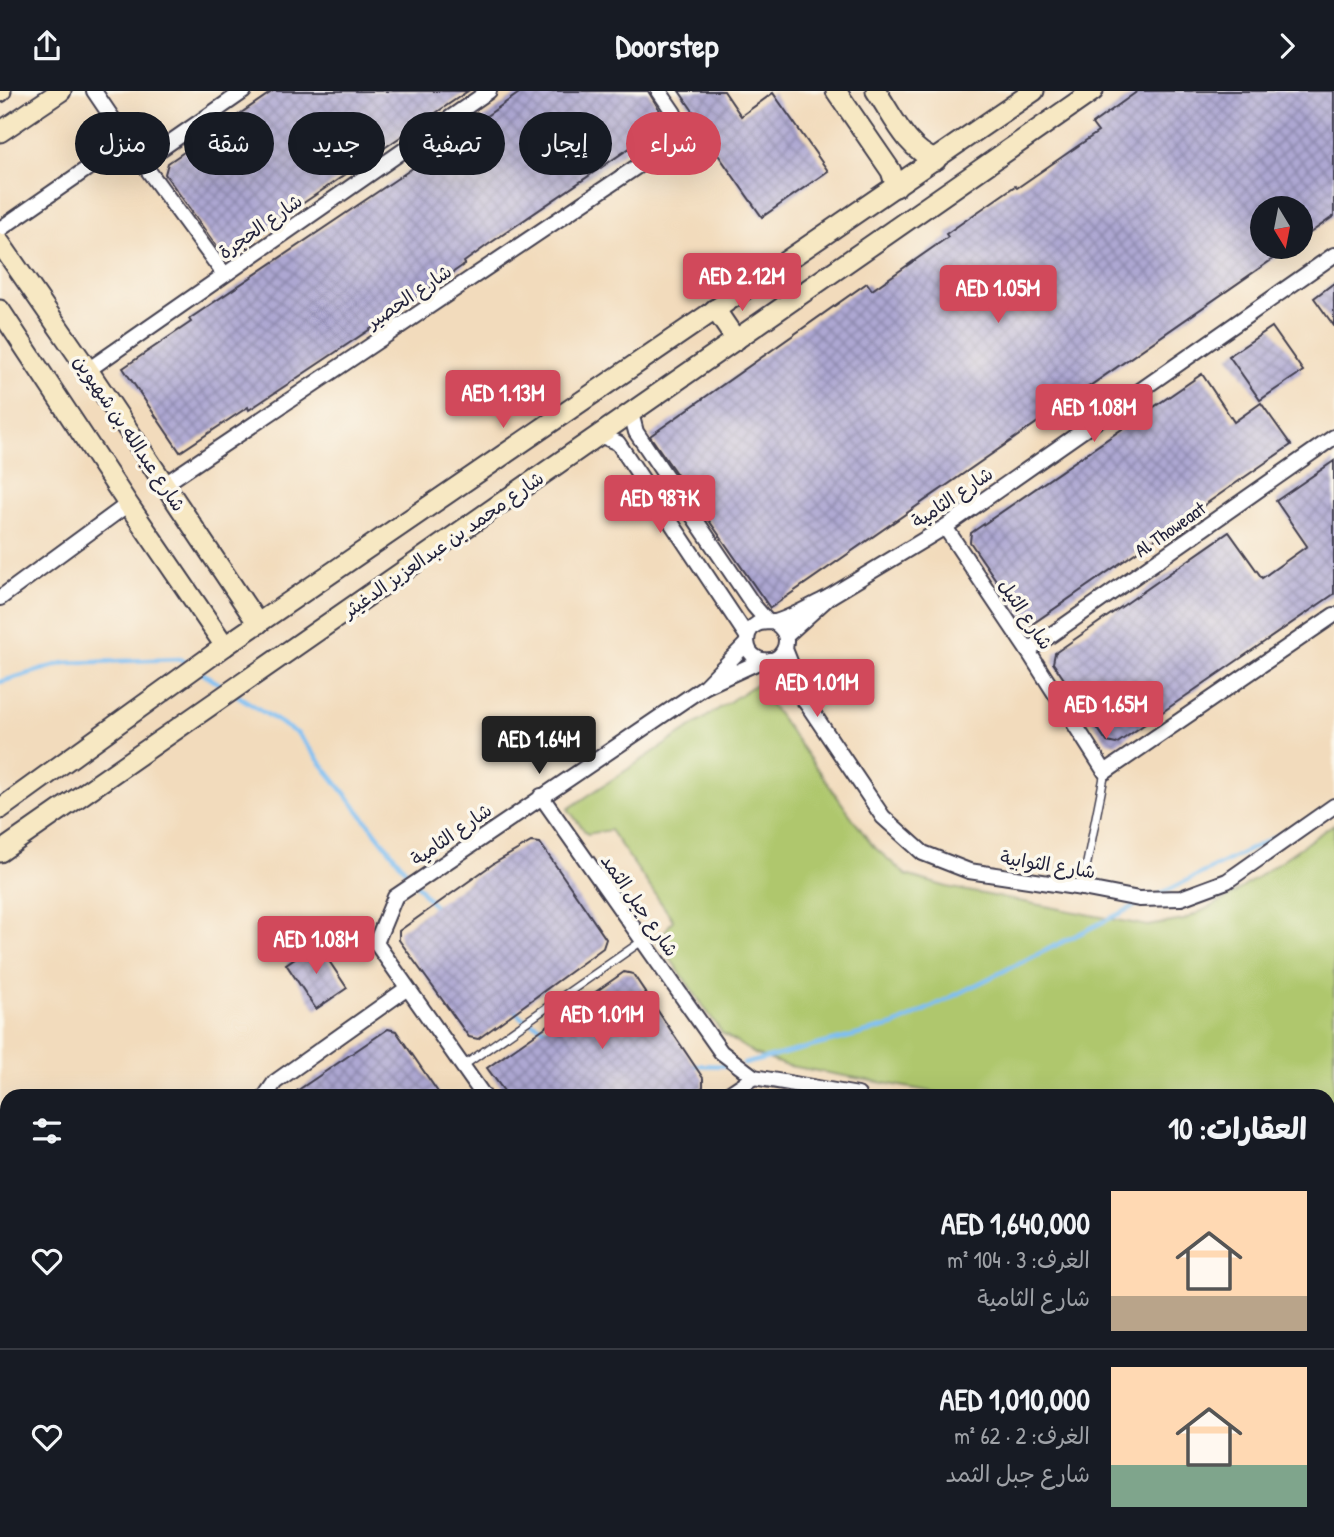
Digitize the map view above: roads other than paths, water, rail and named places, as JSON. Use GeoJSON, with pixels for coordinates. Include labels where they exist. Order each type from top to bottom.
{"type":"FeatureCollection","features":[{"type":"Feature","properties":{"kind":"street"},"geometry":{"type":"LineString","coordinates":[[0,132],[61,91]]}},
{"type":"Feature","properties":{"kind":"street"},"geometry":{"type":"LineString","coordinates":[[94,91],[108,112]]}},
{"type":"Feature","properties":{"kind":"street"},"geometry":{"type":"LineString","coordinates":[[170,143],[244,91]]}},
{"type":"Feature","properties":{"kind":"street","name":"شارع الحجرة"},"geometry":{"type":"LineString","coordinates":[[88,370],[489,91]]}},
{"type":"Feature","properties":{"kind":"street","name":"شارع الحصير"},"geometry":{"type":"LineString","coordinates":[[165,484],[675,141],[674,113],[659,91]]}},
{"type":"Feature","properties":{"kind":"street"},"geometry":{"type":"LineString","coordinates":[[836,91],[891,171],[896,187]]}},
{"type":"Feature","properties":{"kind":"street"},"geometry":{"type":"LineString","coordinates":[[876,91],[914,148],[924,156],[936,160]]}},
{"type":"Feature","properties":{"kind":"street","name":"شارع محمد بن عبدالعزيز الدغيثر"},"geometry":{"type":"LineString","coordinates":[[0,852],[1093,91]]}},
{"type":"Feature","properties":{"kind":"street"},"geometry":{"type":"LineString","coordinates":[[1028,95],[1040,128]]}},
{"type":"Feature","properties":{"kind":"street","name":"شارع محمد بن عبدالعزيز الدغيثر"},"geometry":{"type":"LineString","coordinates":[[0,809],[225,646],[1028,95]]}},
{"type":"Feature","properties":{"kind":"street"},"geometry":{"type":"LineString","coordinates":[[0,229],[78,175]]}},
{"type":"Feature","properties":{"kind":"street"},"geometry":{"type":"LineString","coordinates":[[152,175],[224,274]]}},
{"type":"Feature","properties":{"kind":"street","name":"شارع عبدالله بن شهيوين"},"geometry":{"type":"LineString","coordinates":[[0,243],[258,624]]}},
{"type":"Feature","properties":{"kind":"street","name":"شارع الثامية"},"geometry":{"type":"LineString","coordinates":[[829,597],[944,527],[1334,255]]}},
{"type":"Feature","properties":{"kind":"street"},"geometry":{"type":"LineString","coordinates":[[715,309],[736,340]]}},
{"type":"Feature","properties":{"kind":"street","name":"شارع عبدالله بن شهيوين"},"geometry":{"type":"LineString","coordinates":[[0,310],[128,505],[225,646]]}},
{"type":"Feature","properties":{"kind":"street"},"geometry":{"type":"LineString","coordinates":[[631,413],[636,432],[754,606],[770,622],[779,625],[807,704]]}},
{"type":"Feature","properties":{"kind":"street"},"geometry":{"type":"LineString","coordinates":[[600,435],[618,443],[736,616],[752,655],[767,660],[807,704]]}},
{"type":"Feature","properties":{"kind":"street","name":"Al Thoweaat"},"geometry":{"type":"LineString","coordinates":[[1028,652],[1334,437]]}},
{"type":"Feature","properties":{"kind":"street"},"geometry":{"type":"LineString","coordinates":[[0,598],[128,505]]}},
{"type":"Feature","properties":{"kind":"street","name":"شارع الثيل"},"geometry":{"type":"LineString","coordinates":[[944,527],[1105,772]]}},
{"type":"Feature","properties":{"kind":"street"},"geometry":{"type":"LineString","coordinates":[[704,687],[747,639],[755,625],[770,622],[829,597]]}},
{"type":"Feature","properties":{"kind":"street"},"geometry":{"type":"LineString","coordinates":[[704,687],[767,660],[776,659],[785,643],[829,597]]}},
{"type":"Feature","properties":{"kind":"street"},"geometry":{"type":"LineString","coordinates":[[1105,772],[1334,615]]}},
{"type":"Feature","properties":{"kind":"street","name":"شارع الثامية"},"geometry":{"type":"LineString","coordinates":[[407,989],[376,943],[395,897],[704,687]]}},
{"type":"Feature","properties":{"kind":"street","name":"شارع الثوابية"},"geometry":{"type":"LineString","coordinates":[[807,704],[883,817],[923,853],[970,871],[1139,899],[1181,898],[1227,881],[1334,806]]}},
{"type":"Feature","properties":{"kind":"street","name":"شارع جبل الثمد"},"geometry":{"type":"LineString","coordinates":[[541,796],[721,1052],[754,1077],[823,1089]]}},
{"type":"Feature","properties":{"kind":"street"},"geometry":{"type":"LineString","coordinates":[[270,1089],[275,1082],[407,989],[479,1089]]}},
{"type":"Feature","properties":{"kind":"street"},"geometry":{"type":"LineString","coordinates":[[736,1089],[754,1077]]}},
{"type":"Feature","properties":{"kind":"lane"},"geometry":{"type":"LineString","coordinates":[[1082,888],[1105,772]]}},
{"type":"Feature","properties":{"kind":"lane"},"geometry":{"type":"LineString","coordinates":[[463,1066],[642,941]]}},
{"type":"Feature","properties":{"kind":"waterway"},"geometry":{"type":"LineString","coordinates":[[0,682],[64,663],[180,659],[189,665]]}},
{"type":"Feature","properties":{"kind":"waterway"},"geometry":{"type":"LineString","coordinates":[[199,671],[224,687]]}},
{"type":"Feature","properties":{"kind":"waterway"},"geometry":{"type":"LineString","coordinates":[[235,694],[298,734],[437,910]]}},
{"type":"Feature","properties":{"kind":"waterway"},"geometry":{"type":"LineString","coordinates":[[1160,894],[1287,831]]}},
{"type":"Feature","properties":{"kind":"waterway"},"geometry":{"type":"LineString","coordinates":[[744,1064],[895,1025],[1139,904]]}},
{"type":"Feature","properties":{"kind":"waterway"},"geometry":{"type":"LineString","coordinates":[[513,1008],[522,1018],[546,1029]]}},
{"type":"Feature","properties":{"kind":"waterway"},"geometry":{"type":"LineString","coordinates":[[689,1065],[735,1066]]}}]}
